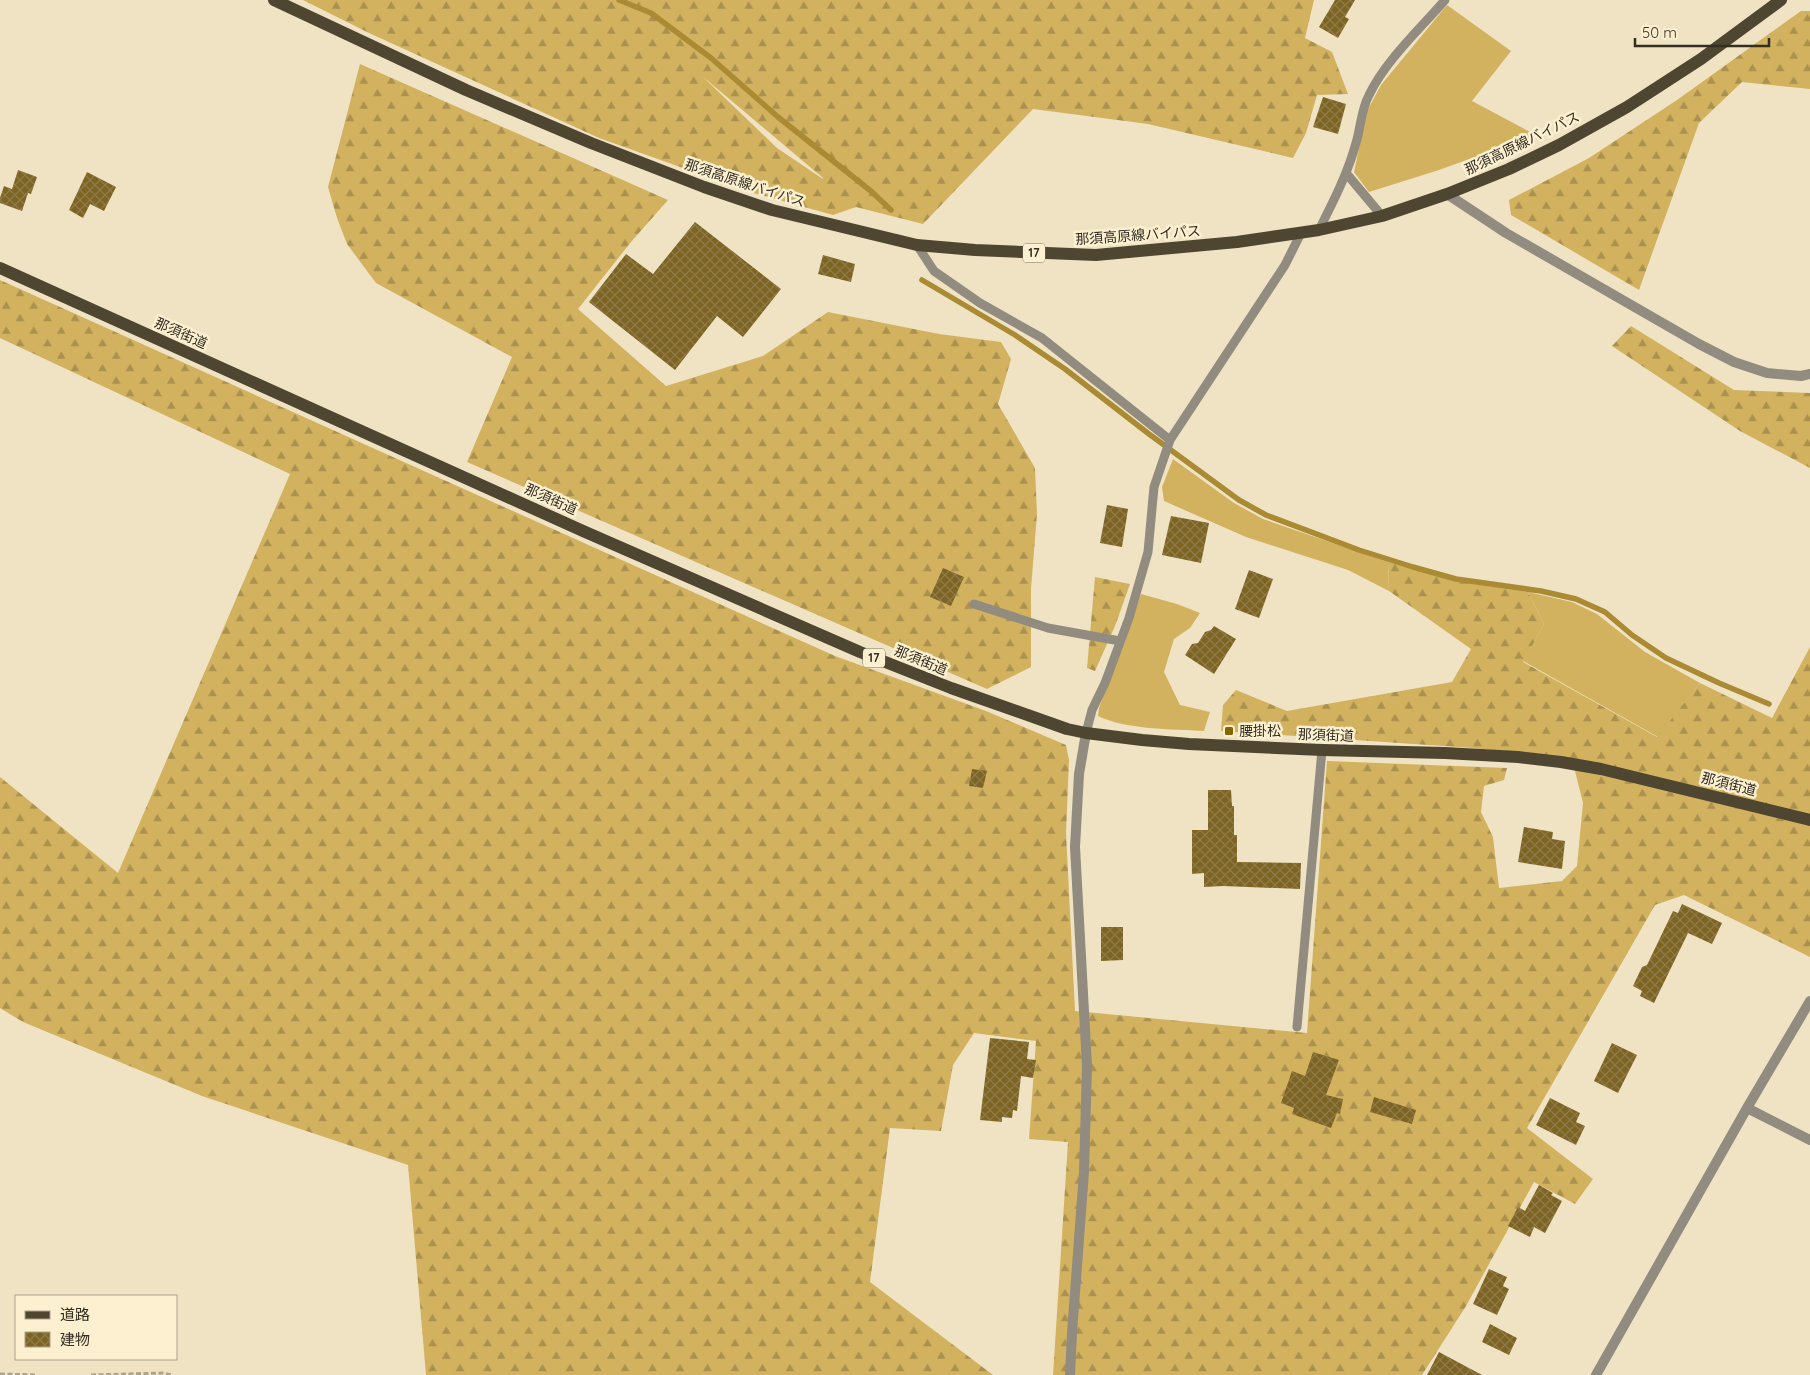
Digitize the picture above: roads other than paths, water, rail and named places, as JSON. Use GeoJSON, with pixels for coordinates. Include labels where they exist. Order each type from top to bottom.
{"type":"FeatureCollection","features":[{"type":"Feature","properties":{"kind":"main road","name":"那須高原線バイパス"},"geometry":{"type":"LineString","coordinates":[[274,0],[466,90],[591,143],[704,187],[772,210],[917,244],[975,250],[1096,255],[1173,249],[1319,230],[1382,216],[1447,194],[1559,145],[1627,106],[1701,59],[1780,0]]}},
{"type":"Feature","properties":{"kind":"main road","name":"那須街道"},"geometry":{"type":"LineString","coordinates":[[0,268],[583,531],[851,648],[951,688],[1067,729],[1086,734],[1151,741],[1322,750],[1445,753],[1518,757],[1561,762],[1601,769],[1810,820]]}},
{"type":"Feature","properties":{"kind":"street"},"geometry":{"type":"LineString","coordinates":[[1447,194],[1506,233],[1699,344],[1734,362],[1767,374],[1801,376],[1810,374]]}},
{"type":"Feature","properties":{"kind":"street"},"geometry":{"type":"LineString","coordinates":[[1070,1375],[1084,1172],[1087,1066],[1075,847],[1079,774],[1086,734]]}},
{"type":"Feature","properties":{"kind":"street"},"geometry":{"type":"LineString","coordinates":[[1596,1375],[1747,1108],[1810,1002]]}},
{"type":"Feature","properties":{"kind":"street"},"geometry":{"type":"LineString","coordinates":[[1747,1108],[1810,1140]]}},
{"type":"Feature","properties":{"kind":"lane"},"geometry":{"type":"LineString","coordinates":[[1319,230],[1346,173],[1356,142],[1362,111],[1369,94],[1402,49],[1445,0]]}},
{"type":"Feature","properties":{"kind":"lane"},"geometry":{"type":"LineString","coordinates":[[1346,173],[1382,216]]}},
{"type":"Feature","properties":{"kind":"lane"},"geometry":{"type":"LineString","coordinates":[[1086,734],[1092,710],[1105,683],[1129,618],[1148,552],[1154,487],[1170,440],[1284,265],[1301,233]]}},
{"type":"Feature","properties":{"kind":"lane"},"geometry":{"type":"LineString","coordinates":[[917,244],[934,271],[980,303],[1042,338],[1170,440]]}},
{"type":"Feature","properties":{"kind":"lane"},"geometry":{"type":"LineString","coordinates":[[974,604],[1048,628],[1120,642]]}},
{"type":"Feature","properties":{"kind":"lane"},"geometry":{"type":"LineString","coordinates":[[1297,1027],[1322,750]]}},
{"type":"Feature","properties":{"kind":"waterway"},"geometry":{"type":"LineString","coordinates":[[619,0],[651,13],[711,58],[778,117],[872,192],[891,210]]}},
{"type":"Feature","properties":{"kind":"waterway"},"geometry":{"type":"LineString","coordinates":[[922,280],[1015,335],[1065,369],[1239,500],[1266,515],[1359,550],[1456,579],[1541,591],[1576,599],[1605,612],[1632,635],[1666,658],[1769,704]]}},
{"type":"Feature","properties":{"kind":"place","name":"腰掛松"},"geometry":{"type":"Point","coordinates":[1229,731]}}]}
